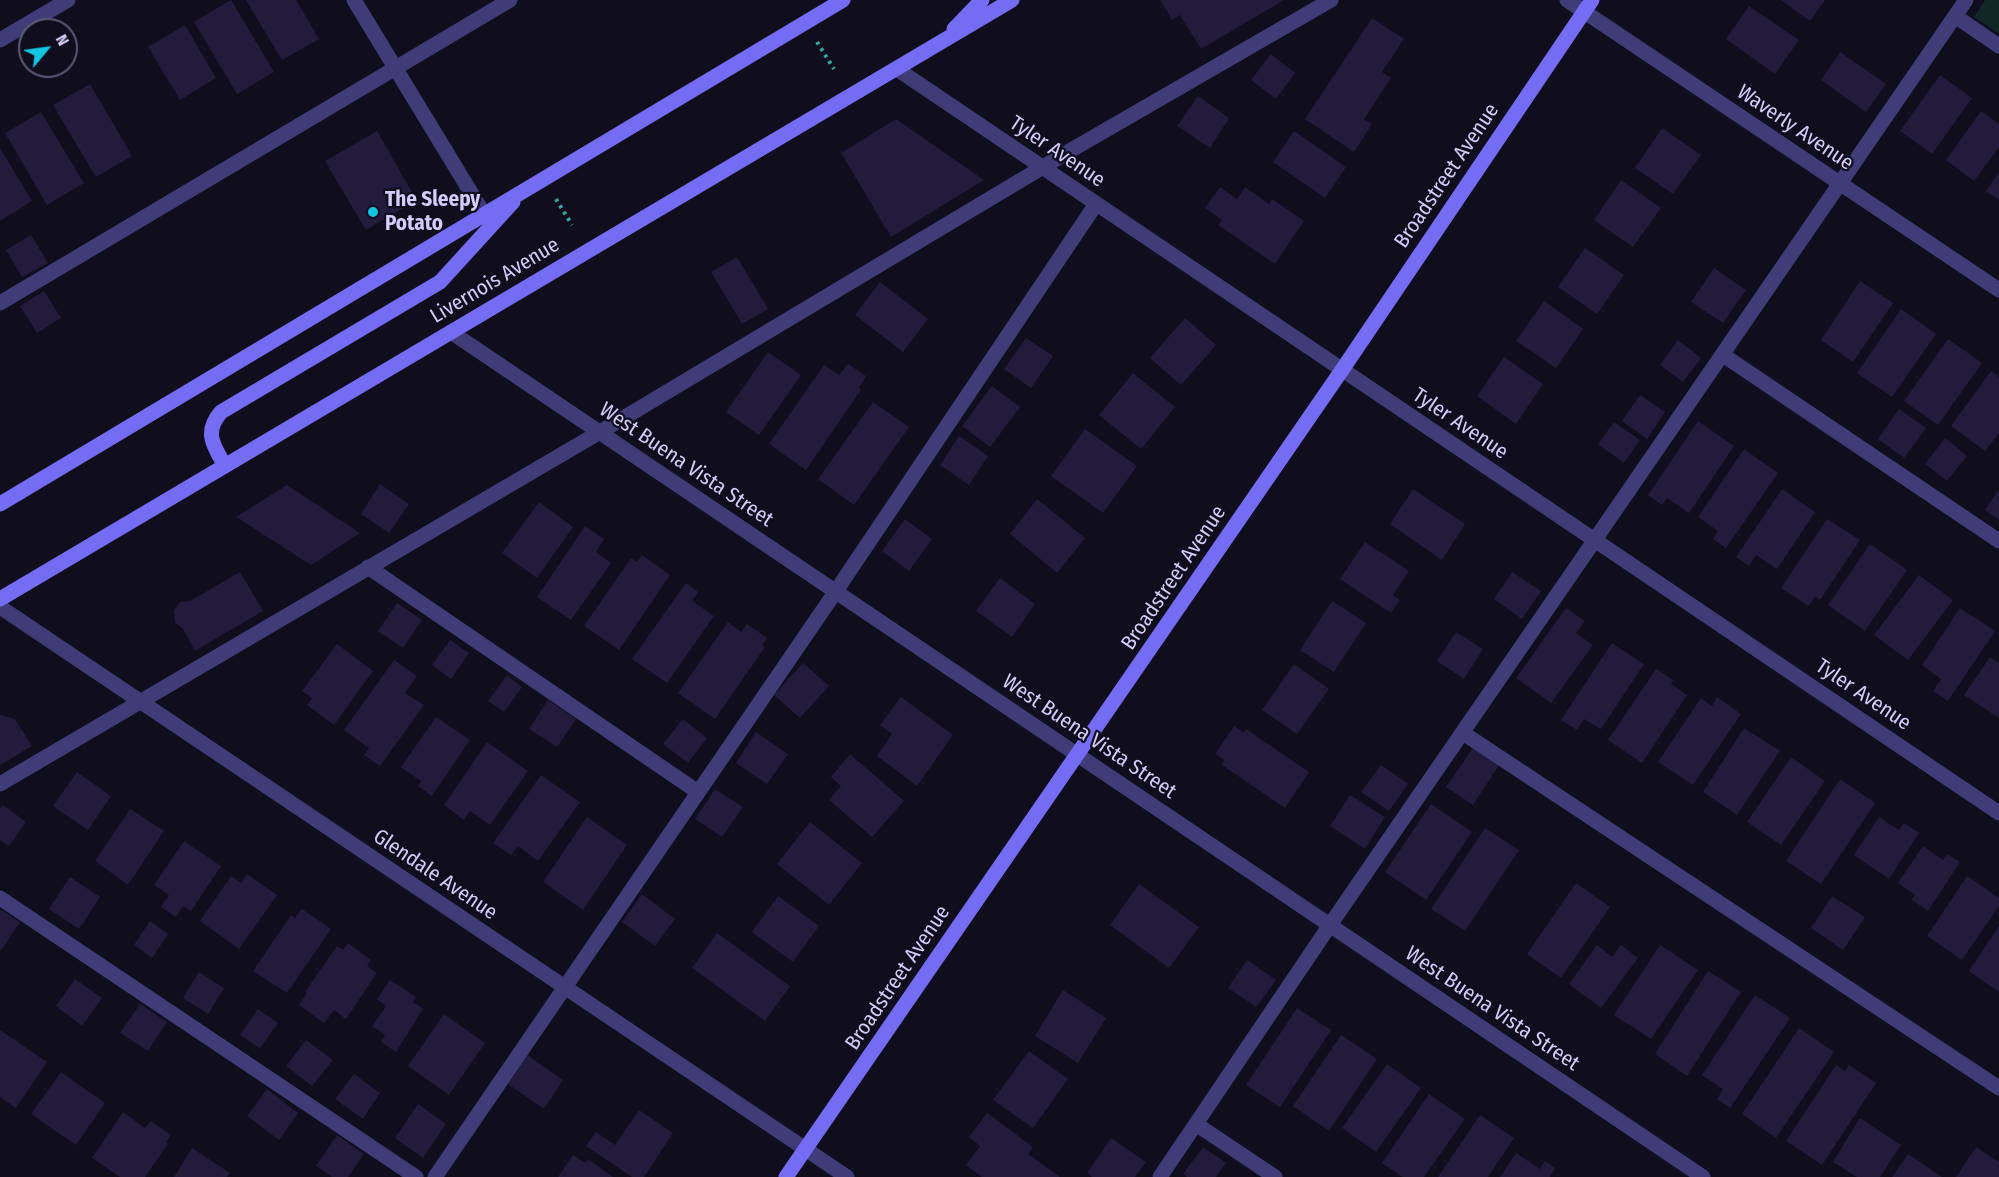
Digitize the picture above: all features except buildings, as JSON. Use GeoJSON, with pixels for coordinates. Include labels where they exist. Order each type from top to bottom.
{"type":"FeatureCollection","features":[{"type":"Feature","properties":{"kind":"main road"},"geometry":{"type":"LineString","coordinates":[[0,504],[843,0]]}},
{"type":"Feature","properties":{"kind":"main road"},"geometry":{"type":"LineString","coordinates":[[939,44],[982,0]]}},
{"type":"Feature","properties":{"kind":"main road","name":"Livernois Avenue"},"geometry":{"type":"LineString","coordinates":[[0,599],[1011,0]]}},
{"type":"Feature","properties":{"kind":"main road","name":"Broadstreet Avenue"},"geometry":{"type":"LineString","coordinates":[[786,1177],[1342,370],[1588,6]]}},
{"type":"Feature","properties":{"kind":"main road"},"geometry":{"type":"LineString","coordinates":[[225,466],[211,438],[211,428],[221,412],[440,282],[523,191]]}},
{"type":"Feature","properties":{"kind":"street"},"geometry":{"type":"LineString","coordinates":[[0,40],[68,0]]}},
{"type":"Feature","properties":{"kind":"street"},"geometry":{"type":"LineString","coordinates":[[354,0],[483,214]]}},
{"type":"Feature","properties":{"kind":"street"},"geometry":{"type":"LineString","coordinates":[[0,303],[510,0]]}},
{"type":"Feature","properties":{"kind":"street"},"geometry":{"type":"LineString","coordinates":[[0,784],[600,432],[1073,149],[1331,0]]}},
{"type":"Feature","properties":{"kind":"street","name":"Waverly Avenue"},"geometry":{"type":"LineString","coordinates":[[1567,0],[1588,6],[1840,184],[1999,290]]}},
{"type":"Feature","properties":{"kind":"street"},"geometry":{"type":"LineString","coordinates":[[1160,1177],[1330,925],[1966,0]]}},
{"type":"Feature","properties":{"kind":"street"},"geometry":{"type":"LineString","coordinates":[[1955,16],[1999,45]]}},
{"type":"Feature","properties":{"kind":"street","name":"Tyler Avenue"},"geometry":{"type":"LineString","coordinates":[[897,69],[1999,813]]}},
{"type":"Feature","properties":{"kind":"street"},"geometry":{"type":"LineString","coordinates":[[435,1177],[836,591],[1096,204]]}},
{"type":"Feature","properties":{"kind":"street","name":"West Buena Vista Street"},"geometry":{"type":"LineString","coordinates":[[451,332],[1703,1177]]}},
{"type":"Feature","properties":{"kind":"street"},"geometry":{"type":"LineString","coordinates":[[1723,355],[1999,541]]}},
{"type":"Feature","properties":{"kind":"street"},"geometry":{"type":"LineString","coordinates":[[368,567],[698,792]]}},
{"type":"Feature","properties":{"kind":"street","name":"Glendale Avenue"},"geometry":{"type":"LineString","coordinates":[[0,607],[847,1177]]}},
{"type":"Feature","properties":{"kind":"street"},"geometry":{"type":"LineString","coordinates":[[1463,732],[1999,1088]]}},
{"type":"Feature","properties":{"kind":"street"},"geometry":{"type":"LineString","coordinates":[[0,898],[416,1177]]}},
{"type":"Feature","properties":{"kind":"street"},"geometry":{"type":"LineString","coordinates":[[1196,1124],[1275,1177]]}},
{"type":"Feature","properties":{"kind":"path"},"geometry":{"type":"LineString","coordinates":[[817,42],[834,69]]}},
{"type":"Feature","properties":{"kind":"path"},"geometry":{"type":"LineString","coordinates":[[555,198],[572,225]]}},
{"type":"Feature","properties":{"kind":"green space"},"geometry":{"type":"Polygon","coordinates":[[[1985,0],[1999,0],[1999,34],[1974,17],[1985,0]]]}},
{"type":"Feature","properties":{"kind":"place","name":"The Sleepy Potato"},"geometry":{"type":"Point","coordinates":[373,212]}}]}
